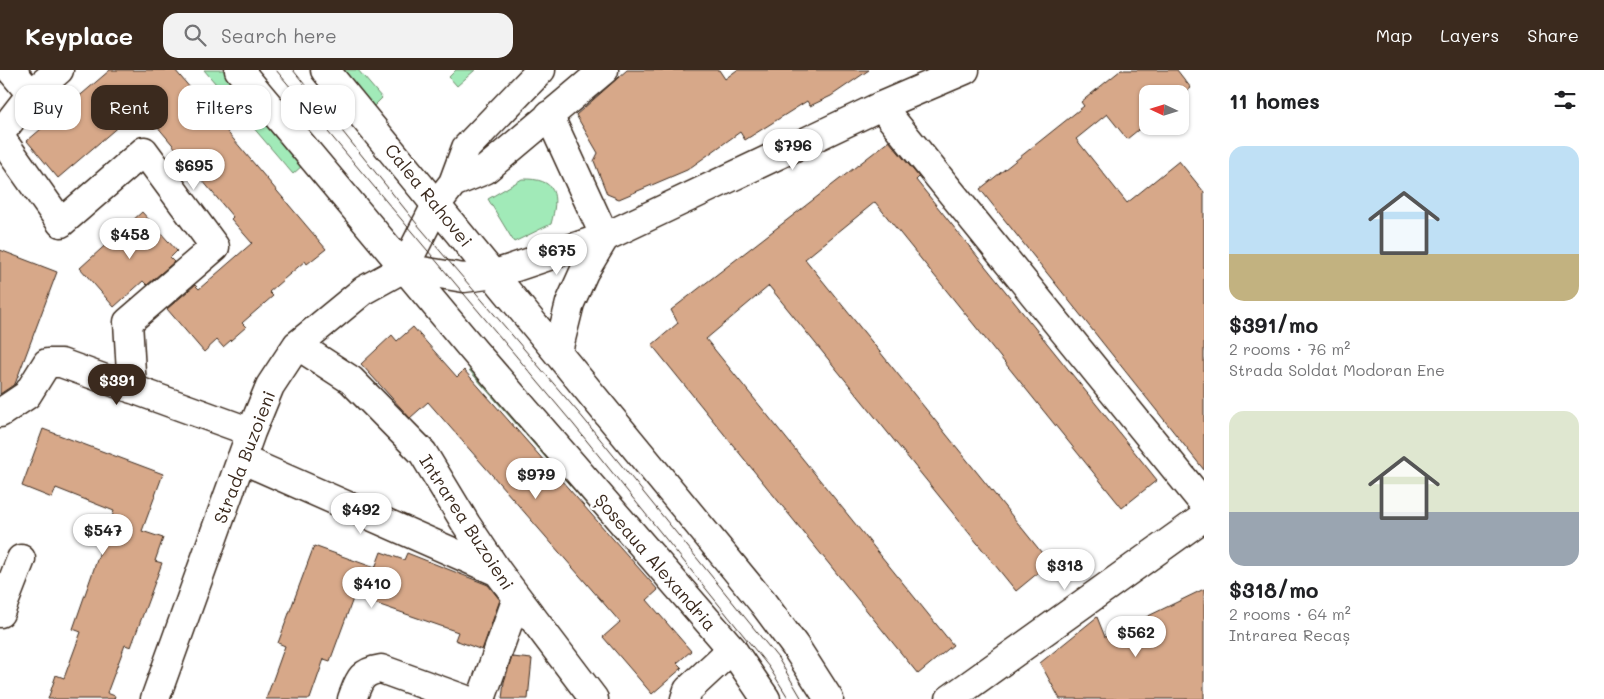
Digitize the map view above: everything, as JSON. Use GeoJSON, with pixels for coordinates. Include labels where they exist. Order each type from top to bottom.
{"type":"FeatureCollection","features":[{"type":"Feature","properties":{"kind":"street"},"geometry":{"type":"LineString","coordinates":[[11,70],[24,85]]}},
{"type":"Feature","properties":{"kind":"street"},"geometry":{"type":"LineString","coordinates":[[41,85],[58,70]]}},
{"type":"Feature","properties":{"kind":"street"},"geometry":{"type":"LineString","coordinates":[[238,70],[404,268],[464,278],[495,274],[606,236],[881,106],[965,70]]}},
{"type":"Feature","properties":{"kind":"street","name":"Calea Rahovei"},"geometry":{"type":"LineString","coordinates":[[325,70],[436,206],[495,274]]}},
{"type":"Feature","properties":{"kind":"street"},"geometry":{"type":"LineString","coordinates":[[404,268],[436,206],[453,183],[466,148],[541,70]]}},
{"type":"Feature","properties":{"kind":"street"},"geometry":{"type":"LineString","coordinates":[[453,183],[485,170],[604,70]]}},
{"type":"Feature","properties":{"kind":"street"},"geometry":{"type":"LineString","coordinates":[[881,106],[1204,504]]}},
{"type":"Feature","properties":{"kind":"street"},"geometry":{"type":"LineString","coordinates":[[15,115],[0,135],[61,223],[144,151],[215,247],[128,322],[132,389]]}},
{"type":"Feature","properties":{"kind":"street"},"geometry":{"type":"LineString","coordinates":[[549,115],[606,236]]}},
{"type":"Feature","properties":{"kind":"street"},"geometry":{"type":"LineString","coordinates":[[558,351],[570,303],[584,272],[606,236]]}},
{"type":"Feature","properties":{"kind":"street","name":"Strada Buzoieni"},"geometry":{"type":"LineString","coordinates":[[155,699],[251,432],[270,386],[296,345],[364,290],[404,268]]}},
{"type":"Feature","properties":{"kind":"street","name":"Șoseaua Alexandria"},"geometry":{"type":"LineString","coordinates":[[404,268],[732,650],[766,699]]}},
{"type":"Feature","properties":{"kind":"street"},"geometry":{"type":"LineString","coordinates":[[495,274],[763,603],[795,646],[829,699]]}},
{"type":"Feature","properties":{"kind":"street","name":"Intrarea Buzoieni"},"geometry":{"type":"LineString","coordinates":[[296,345],[351,380],[424,453],[466,524],[498,572],[594,699]]}},
{"type":"Feature","properties":{"kind":"street"},"geometry":{"type":"LineString","coordinates":[[0,413],[6,411],[27,395],[47,363],[60,363],[251,432]]}},
{"type":"Feature","properties":{"kind":"street"},"geometry":{"type":"LineString","coordinates":[[242,459],[498,572]]}},
{"type":"Feature","properties":{"kind":"street"},"geometry":{"type":"LineString","coordinates":[[950,699],[1204,517]]}},
{"type":"Feature","properties":{"kind":"street"},"geometry":{"type":"LineString","coordinates":[[0,613],[21,560]]}},
{"type":"Feature","properties":{"kind":"street"},"geometry":{"type":"LineString","coordinates":[[481,699],[517,598]]}},
{"type":"Feature","properties":{"kind":"street"},"geometry":{"type":"LineString","coordinates":[[685,699],[688,690],[732,650]]}},
{"type":"Feature","properties":{"kind":"street"},"geometry":{"type":"LineString","coordinates":[[352,699],[360,679],[368,671],[381,669],[464,699]]}},
{"type":"Feature","properties":{"kind":"green space"},"geometry":{"type":"Polygon","coordinates":[[[204,70],[223,70],[236,85],[217,85],[204,70]]]}},
{"type":"Feature","properties":{"kind":"green space"},"geometry":{"type":"Polygon","coordinates":[[[340,70],[358,70],[382,98],[372,108],[355,88],[355,85],[353,85],[340,70]]]}},
{"type":"Feature","properties":{"kind":"green space"},"geometry":{"type":"Polygon","coordinates":[[[456,70],[475,70],[457,86],[449,77],[456,70]]]}},
{"type":"Feature","properties":{"kind":"green space"},"geometry":{"type":"Polygon","coordinates":[[[271,127],[303,165],[293,174],[255,130],[271,130],[271,127]]]}},
{"type":"Feature","properties":{"kind":"green space"},"geometry":{"type":"Polygon","coordinates":[[[522,179],[534,179],[549,185],[553,190],[555,205],[551,224],[514,242],[488,199],[522,179]]]}},
{"type":"Feature","properties":{"kind":"green space"},"geometry":{"type":"Polygon","coordinates":[[[472,366],[661,585],[659,587],[469,370],[472,366]]]}},
{"type":"Feature","properties":{"kind":"building"},"geometry":{"type":"Polygon","coordinates":[[[110,70],[175,70],[188,85],[178,85],[178,130],[226,130],[326,249],[307,264],[305,261],[269,292],[273,296],[242,323],[246,327],[223,347],[217,340],[204,352],[167,309],[195,285],[199,289],[252,243],[231,219],[233,217],[160,130],[168,130],[168,85],[92,85],[110,70]]]}},
{"type":"Feature","properties":{"kind":"building"},"geometry":{"type":"Polygon","coordinates":[[[627,70],[719,70],[725,79],[737,70],[869,70],[831,96],[810,106],[807,101],[745,140],[740,132],[687,170],[619,199],[607,194],[594,161],[598,153],[576,115],[627,70]]]}},
{"type":"Feature","properties":{"kind":"building"},"geometry":{"type":"Polygon","coordinates":[[[1121,70],[1177,70],[1189,85],[1139,85],[1139,129],[1127,139],[1107,114],[1076,139],[1127,203],[1179,161],[1204,192],[1204,470],[980,189],[1084,106],[1081,102],[1121,70]]]}},
{"type":"Feature","properties":{"kind":"building"},"geometry":{"type":"Polygon","coordinates":[[[91,86],[91,130],[114,130],[58,178],[27,141],[40,130],[81,130],[81,95],[91,86]]]}},
{"type":"Feature","properties":{"kind":"building"},"geometry":{"type":"Polygon","coordinates":[[[889,141],[919,177],[916,180],[1157,480],[1122,508],[875,202],[805,259],[1050,563],[1016,591],[769,286],[706,339],[953,645],[918,674],[652,345],[678,323],[671,310],[889,141]]]}},
{"type":"Feature","properties":{"kind":"building"},"geometry":{"type":"Polygon","coordinates":[[[142,212],[177,251],[170,258],[174,262],[147,285],[143,281],[114,307],[80,268],[142,212]]]}},
{"type":"Feature","properties":{"kind":"building"},"geometry":{"type":"Polygon","coordinates":[[[0,250],[57,272],[15,384],[0,394],[0,250]]]}},
{"type":"Feature","properties":{"kind":"building"},"geometry":{"type":"Polygon","coordinates":[[[413,327],[457,377],[464,370],[658,590],[647,600],[691,651],[677,663],[682,668],[652,694],[603,637],[620,622],[428,402],[410,418],[361,364],[392,335],[397,341],[413,327]]]}},
{"type":"Feature","properties":{"kind":"building"},"geometry":{"type":"Polygon","coordinates":[[[43,429],[163,474],[142,531],[163,538],[155,561],[162,563],[131,647],[125,645],[107,693],[115,696],[114,699],[48,699],[56,675],[64,678],[81,632],[73,629],[114,511],[56,488],[52,498],[22,486],[43,429]]]}},
{"type":"Feature","properties":{"kind":"building"},"geometry":{"type":"Polygon","coordinates":[[[314,546],[375,568],[381,552],[404,560],[407,553],[488,585],[500,600],[482,650],[455,640],[458,632],[354,596],[330,661],[324,659],[310,699],[266,699],[285,646],[278,643],[314,546]]]}},
{"type":"Feature","properties":{"kind":"building"},"geometry":{"type":"Polygon","coordinates":[[[1204,589],[1204,699],[1060,699],[1040,663],[1097,617],[1105,637],[1204,589]]]}},
{"type":"Feature","properties":{"kind":"building"},"geometry":{"type":"Polygon","coordinates":[[[512,657],[532,659],[528,699],[502,699],[504,682],[512,657]]]}},
{"type":"Feature","properties":{"kind":"tram line"},"geometry":{"type":"LineString","coordinates":[[276,70],[574,425],[769,667],[789,699]]}},
{"type":"Feature","properties":{"kind":"tram line"},"geometry":{"type":"LineString","coordinates":[[293,70],[417,224],[583,418],[778,658],[802,699]]}}]}
